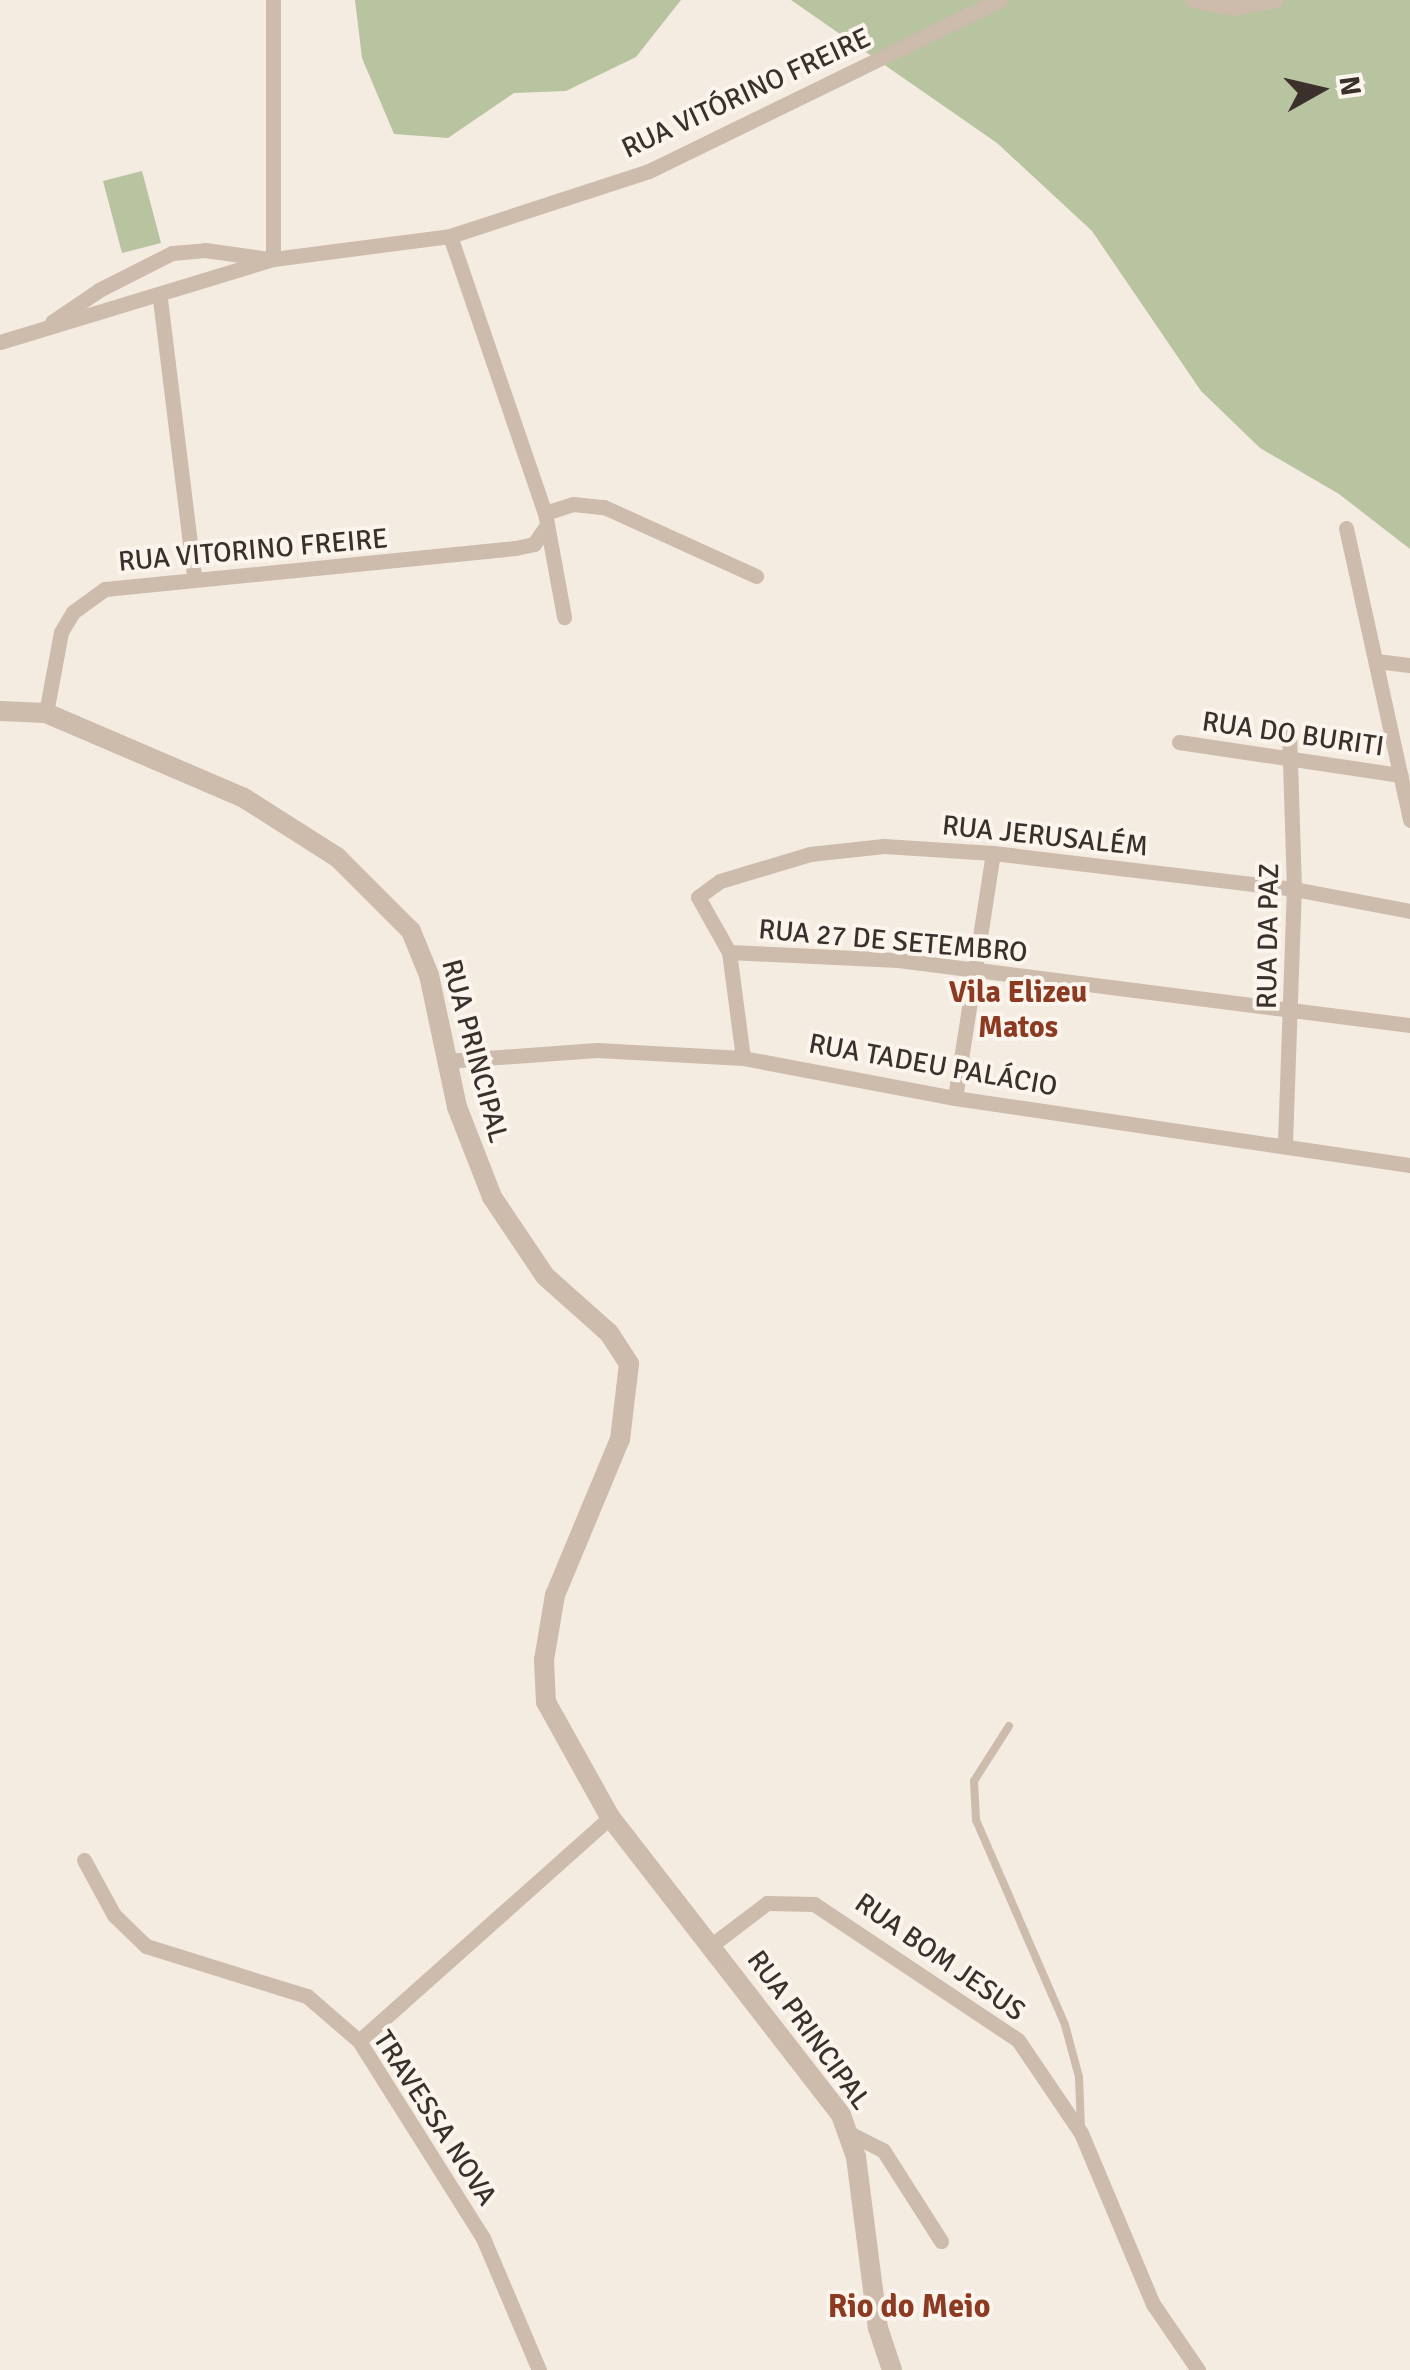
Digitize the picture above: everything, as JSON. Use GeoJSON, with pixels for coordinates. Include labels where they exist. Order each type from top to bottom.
{"type":"FeatureCollection","features":[{"type":"Feature","properties":{"kind":"street"},"geometry":{"type":"LineString","coordinates":[[273,259],[274,0]]}},
{"type":"Feature","properties":{"kind":"street","name":"RUA VITÓRINO FREIRE"},"geometry":{"type":"LineString","coordinates":[[0,342],[160,299],[273,259],[450,236],[648,171],[999,0]]}},
{"type":"Feature","properties":{"kind":"street"},"geometry":{"type":"LineString","coordinates":[[1192,0],[1234,8],[1275,0]]}},
{"type":"Feature","properties":{"kind":"street"},"geometry":{"type":"LineString","coordinates":[[450,236],[544,521],[564,617]]}},
{"type":"Feature","properties":{"kind":"street","name":"RUA VITÓRINO FREIRE"},"geometry":{"type":"LineString","coordinates":[[44,328],[99,290],[172,253],[206,250],[273,259]]}},
{"type":"Feature","properties":{"kind":"street"},"geometry":{"type":"LineString","coordinates":[[160,299],[194,576]]}},
{"type":"Feature","properties":{"kind":"street","name":"RUA VITORINO FREIRE"},"geometry":{"type":"LineString","coordinates":[[46,714],[55,650],[73,612],[105,589],[194,576],[515,548],[534,544],[544,521],[573,504],[604,507],[756,576]]}},
{"type":"Feature","properties":{"kind":"street"},"geometry":{"type":"LineString","coordinates":[[1346,528],[1410,820]]}},
{"type":"Feature","properties":{"kind":"street"},"geometry":{"type":"LineString","coordinates":[[1376,661],[1410,664]]}},
{"type":"Feature","properties":{"kind":"street","name":"RUA PRINCIPAL"},"geometry":{"type":"LineString","coordinates":[[0,711],[46,714],[244,798],[338,856],[376,890],[411,931],[429,975],[446,1061],[471,1152],[516,1240],[544,1276],[609,1334],[629,1364],[626,1421],[568,1554],[544,1672],[553,1724],[610,1817],[712,1944],[849,2133],[878,2328],[892,2370]]}},
{"type":"Feature","properties":{"kind":"street","name":"RUA DA PAZ"},"geometry":{"type":"LineString","coordinates":[[1286,1143],[1294,889],[1288,730]]}},
{"type":"Feature","properties":{"kind":"street","name":"RUA DO BURITI"},"geometry":{"type":"LineString","coordinates":[[1178,742],[1292,762],[1401,775]]}},
{"type":"Feature","properties":{"kind":"street","name":"RUA JERUSALÉM"},"geometry":{"type":"LineString","coordinates":[[728,952],[701,912],[704,887],[810,854],[884,846],[993,853],[1294,889],[1410,911]]}},
{"type":"Feature","properties":{"kind":"street"},"geometry":{"type":"LineString","coordinates":[[955,1098],[993,853]]}},
{"type":"Feature","properties":{"kind":"street"},"geometry":{"type":"LineString","coordinates":[[728,952],[742,1058]]}},
{"type":"Feature","properties":{"kind":"street","name":"RUA 27 DE SETEMBRO"},"geometry":{"type":"LineString","coordinates":[[728,952],[811,952],[1410,1025]]}},
{"type":"Feature","properties":{"kind":"street","name":"RUA TADEU PALÁCIO"},"geometry":{"type":"LineString","coordinates":[[446,1061],[597,1050],[742,1058],[955,1098],[1286,1143],[1410,1166]]}},
{"type":"Feature","properties":{"kind":"street"},"geometry":{"type":"LineString","coordinates":[[359,2041],[610,1817]]}},
{"type":"Feature","properties":{"kind":"street","name":"TRAVESSA NOVA"},"geometry":{"type":"LineString","coordinates":[[84,1860],[114,1915],[146,1946],[307,1996],[359,2041],[482,2238],[540,2370]]}},
{"type":"Feature","properties":{"kind":"street","name":"RUA BOM JESUS"},"geometry":{"type":"LineString","coordinates":[[712,1944],[767,1903],[802,1902],[834,1914],[1018,2040],[1081,2133],[1153,2304],[1198,2370]]}},
{"type":"Feature","properties":{"kind":"street"},"geometry":{"type":"LineString","coordinates":[[849,2133],[882,2150],[941,2242]]}},
{"type":"Feature","properties":{"kind":"lane"},"geometry":{"type":"LineString","coordinates":[[1009,1726],[974,1781],[976,1820],[1065,2026],[1079,2077],[1081,2133]]}},
{"type":"Feature","properties":{"kind":"green space"},"geometry":{"type":"Polygon","coordinates":[[[355,0],[681,0],[636,57],[566,91],[514,93],[448,138],[394,134],[362,58],[355,0]]]}},
{"type":"Feature","properties":{"kind":"green space"},"geometry":{"type":"Polygon","coordinates":[[[791,0],[1410,0],[1410,549],[1339,494],[1260,448],[1201,391],[1092,231],[997,143],[791,0]]]}},
{"type":"Feature","properties":{"kind":"green space"},"geometry":{"type":"Polygon","coordinates":[[[142,171],[161,243],[122,253],[103,181],[142,171]]]}},
{"type":"Feature","properties":{"kind":"district","name":"Vila Elizeu Matos"},"geometry":{"type":"Point","coordinates":[1018,1010]}},
{"type":"Feature","properties":{"kind":"district","name":"Rio do Meio"},"geometry":{"type":"Point","coordinates":[909,2307]}}]}
